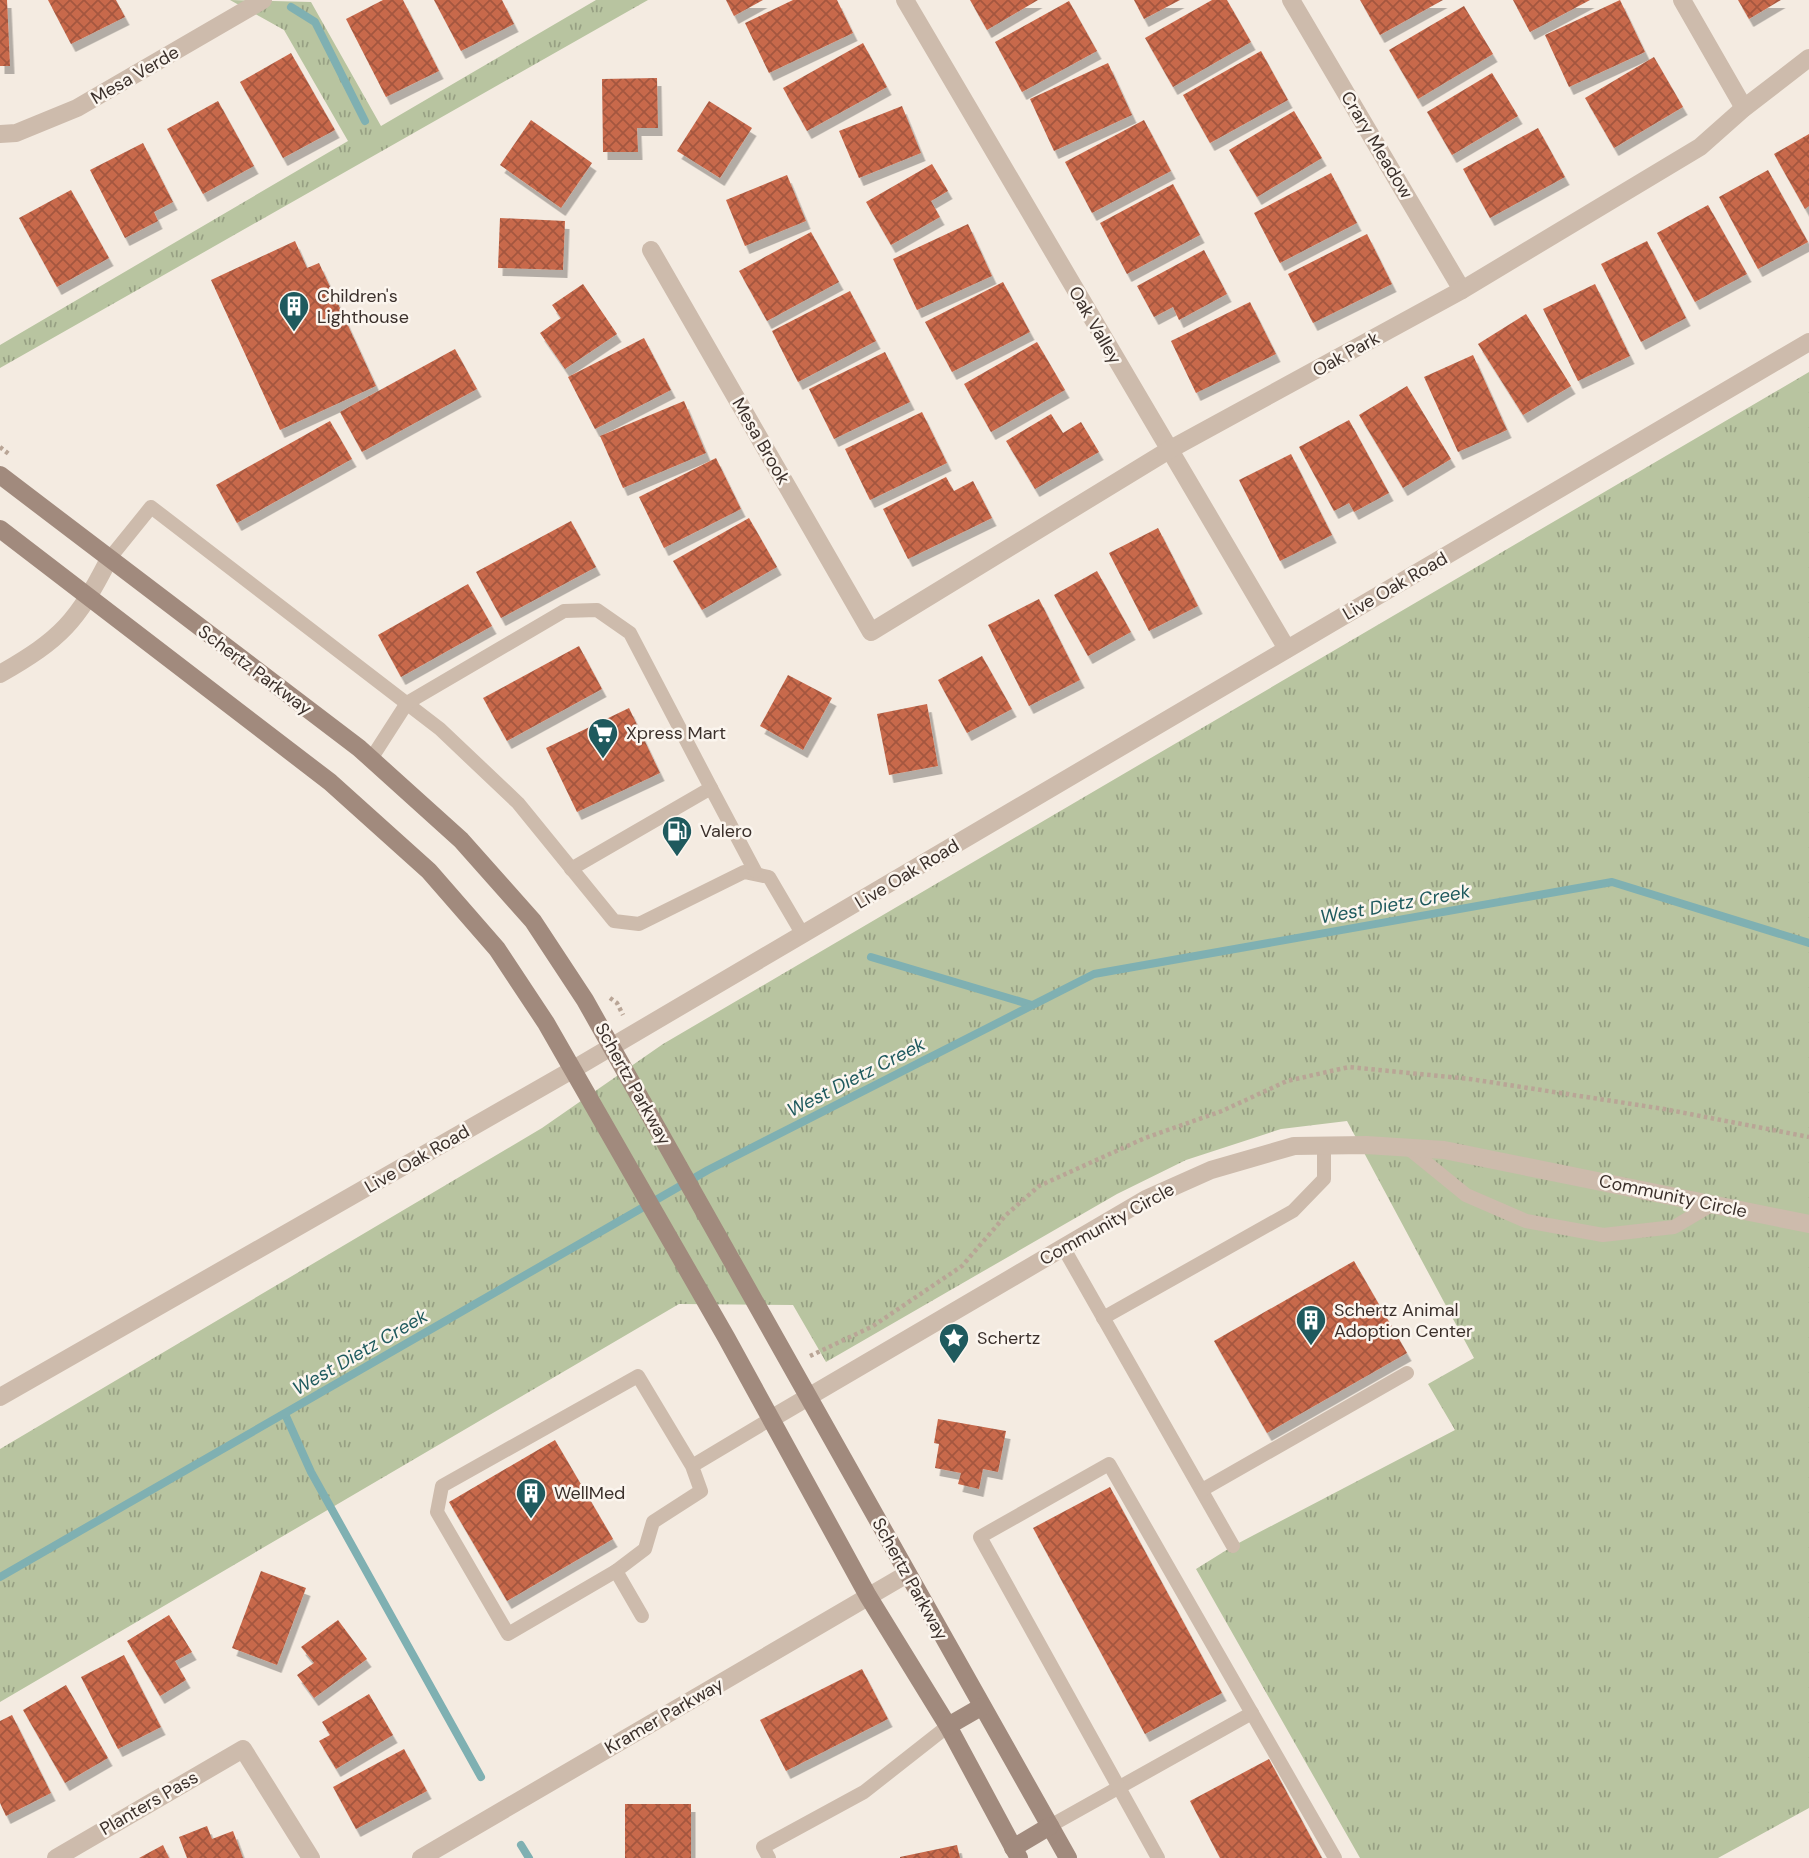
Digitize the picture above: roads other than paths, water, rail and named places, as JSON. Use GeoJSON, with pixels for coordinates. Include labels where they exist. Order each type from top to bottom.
{"type":"FeatureCollection","features":[{"type":"Feature","properties":{"kind":"main road","name":"Schertz Parkway"},"geometry":{"type":"LineString","coordinates":[[0,475],[371,759],[461,840],[533,921],[585,1000],[1068,1858]]}},
{"type":"Feature","properties":{"kind":"main road"},"geometry":{"type":"LineString","coordinates":[[0,529],[330,782],[429,872],[497,949],[546,1023],[726,1337],[769,1420],[868,1596],[948,1726],[1016,1853],[1050,1826]]}},
{"type":"Feature","properties":{"kind":"main road"},"geometry":{"type":"LineString","coordinates":[[948,1726],[981,1707]]}},
{"type":"Feature","properties":{"kind":"street","name":"Mesa Verde"},"geometry":{"type":"LineString","coordinates":[[0,134],[16,133],[77,108],[263,0]]}},
{"type":"Feature","properties":{"kind":"street","name":"Oak Valley"},"geometry":{"type":"LineString","coordinates":[[905,0],[1287,649]]}},
{"type":"Feature","properties":{"kind":"street","name":"Crary Meadow"},"geometry":{"type":"LineString","coordinates":[[1291,0],[1462,290]]}},
{"type":"Feature","properties":{"kind":"street"},"geometry":{"type":"LineString","coordinates":[[1682,0],[1744,108]]}},
{"type":"Feature","properties":{"kind":"street","name":"Oak Park"},"geometry":{"type":"LineString","coordinates":[[871,632],[1169,450],[1462,290],[1700,148],[1744,108],[1809,58]]}},
{"type":"Feature","properties":{"kind":"street","name":"Mesa Brook"},"geometry":{"type":"LineString","coordinates":[[651,250],[871,632]]}},
{"type":"Feature","properties":{"kind":"street","name":"Live Oak Road"},"geometry":{"type":"LineString","coordinates":[[0,1397],[612,1048],[1809,342]]}},
{"type":"Feature","properties":{"kind":"street"},"geometry":{"type":"LineString","coordinates":[[0,674],[51,643],[89,597],[109,559]]}},
{"type":"Feature","properties":{"kind":"street","name":"Community Circle"},"geometry":{"type":"LineString","coordinates":[[769,1420],[1146,1199],[1211,1170],[1294,1146],[1444,1150],[1809,1224]]}},
{"type":"Feature","properties":{"kind":"street","name":"Kramer Parkway"},"geometry":{"type":"LineString","coordinates":[[421,1858],[907,1573]]}},
{"type":"Feature","properties":{"kind":"street","name":"Planters Pass"},"geometry":{"type":"LineString","coordinates":[[56,1858],[243,1749],[311,1858]]}},
{"type":"Feature","properties":{"kind":"lane"},"geometry":{"type":"LineString","coordinates":[[109,559],[151,506],[440,729],[518,803],[614,921],[639,924],[744,872],[755,872],[769,877],[803,935]]}},
{"type":"Feature","properties":{"kind":"lane"},"geometry":{"type":"LineString","coordinates":[[371,759],[407,703],[564,611],[597,610],[630,633],[755,872]]}},
{"type":"Feature","properties":{"kind":"lane"},"geometry":{"type":"LineString","coordinates":[[571,869],[711,788]]}},
{"type":"Feature","properties":{"kind":"lane"},"geometry":{"type":"LineString","coordinates":[[1102,1318],[1293,1211],[1324,1178],[1324,1146]]}},
{"type":"Feature","properties":{"kind":"lane"},"geometry":{"type":"LineString","coordinates":[[1407,1147],[1466,1195],[1539,1224],[1604,1235],[1615,1234],[1674,1227],[1713,1204]]}},
{"type":"Feature","properties":{"kind":"lane"},"geometry":{"type":"LineString","coordinates":[[1063,1247],[1233,1546]]}},
{"type":"Feature","properties":{"kind":"lane"},"geometry":{"type":"LineString","coordinates":[[1202,1490],[1407,1373]]}},
{"type":"Feature","properties":{"kind":"lane"},"geometry":{"type":"LineString","coordinates":[[638,1376],[692,1466],[701,1491],[653,1522],[645,1549],[616,1571],[508,1634],[437,1512],[442,1486],[638,1376]]}},
{"type":"Feature","properties":{"kind":"lane"},"geometry":{"type":"LineString","coordinates":[[692,1466],[769,1420]]}},
{"type":"Feature","properties":{"kind":"lane"},"geometry":{"type":"LineString","coordinates":[[1157,1858],[980,1537],[1109,1464],[1335,1858]]}},
{"type":"Feature","properties":{"kind":"lane"},"geometry":{"type":"LineString","coordinates":[[616,1571],[642,1616]]}},
{"type":"Feature","properties":{"kind":"lane"},"geometry":{"type":"LineString","coordinates":[[1050,1826],[1252,1713]]}},
{"type":"Feature","properties":{"kind":"lane"},"geometry":{"type":"LineString","coordinates":[[769,1858],[763,1847],[864,1792],[948,1726]]}},
{"type":"Feature","properties":{"kind":"waterway"},"geometry":{"type":"LineString","coordinates":[[291,7],[315,22],[365,121]]}},
{"type":"Feature","properties":{"kind":"waterway","name":"West Dietz Creek"},"geometry":{"type":"LineString","coordinates":[[0,1577],[708,1170],[1094,974],[1612,882],[1809,943]]}},
{"type":"Feature","properties":{"kind":"waterway"},"geometry":{"type":"LineString","coordinates":[[871,957],[1032,1005]]}},
{"type":"Feature","properties":{"kind":"waterway"},"geometry":{"type":"LineString","coordinates":[[285,1414],[311,1472],[481,1777]]}},
{"type":"Feature","properties":{"kind":"waterway"},"geometry":{"type":"LineString","coordinates":[[521,1845],[529,1858]]}},
{"type":"Feature","properties":{"kind":"place","name":"Children's Lighthouse"},"geometry":{"type":"Point","coordinates":[294,333]}},
{"type":"Feature","properties":{"kind":"place","name":"Xpress Mart"},"geometry":{"type":"Point","coordinates":[603,760]}},
{"type":"Feature","properties":{"kind":"place","name":"Valero"},"geometry":{"type":"Point","coordinates":[677,858]}},
{"type":"Feature","properties":{"kind":"place","name":"Schertz Animal Adoption Center"},"geometry":{"type":"Point","coordinates":[1311,1347]}},
{"type":"Feature","properties":{"kind":"place","name":"Schertz"},"geometry":{"type":"Point","coordinates":[954,1365]}},
{"type":"Feature","properties":{"kind":"place","name":"WellMed"},"geometry":{"type":"Point","coordinates":[531,1520]}}]}
